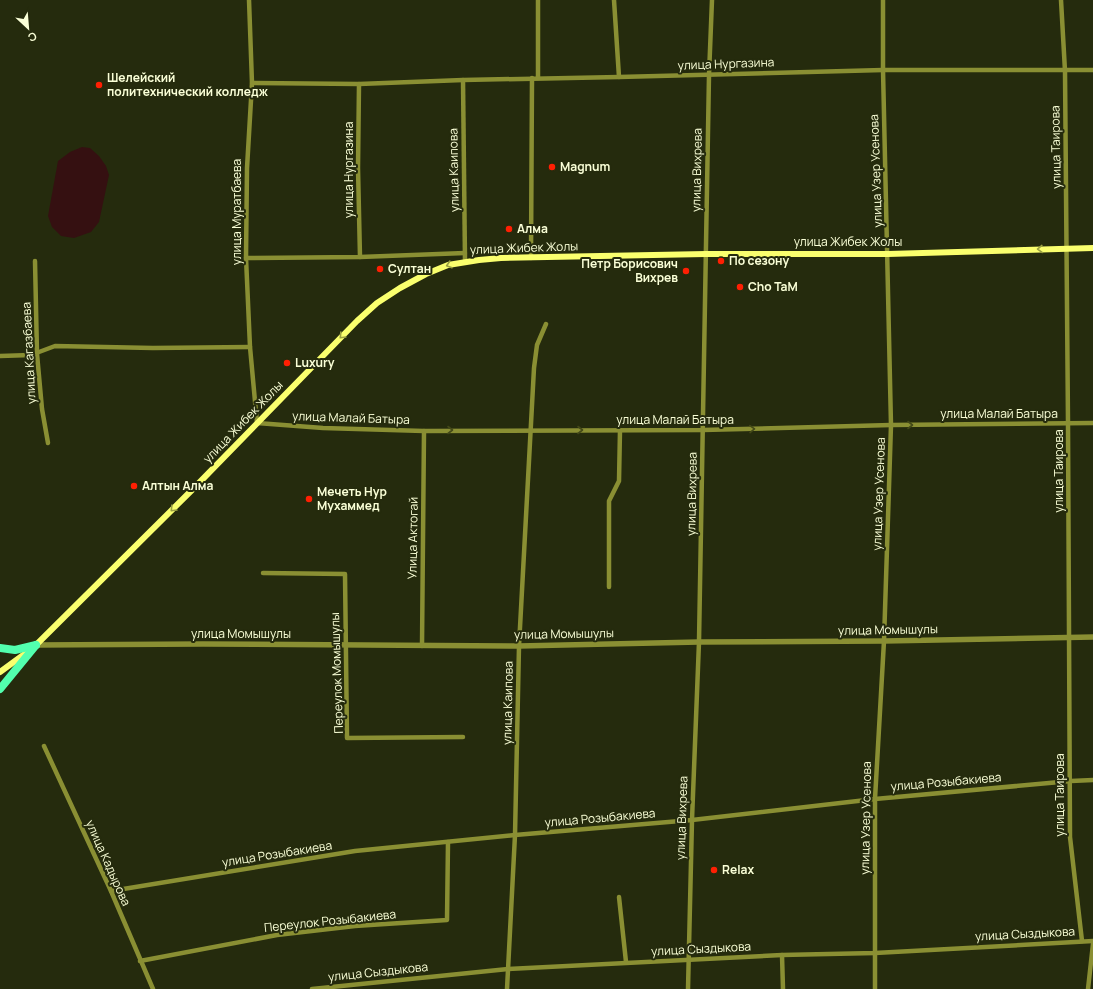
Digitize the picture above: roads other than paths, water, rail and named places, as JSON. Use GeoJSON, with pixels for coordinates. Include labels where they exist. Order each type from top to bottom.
{"type":"FeatureCollection","features":[{"type":"Feature","properties":{"kind":"highway"},"geometry":{"type":"LineString","coordinates":[[0,648],[15,650],[36,645]]}},
{"type":"Feature","properties":{"kind":"highway"},"geometry":{"type":"LineString","coordinates":[[0,689],[36,645]]}},
{"type":"Feature","properties":{"kind":"main road","name":"улица Жибек Жолы"},"geometry":{"type":"LineString","coordinates":[[0,672],[36,645],[190,493],[357,321],[377,303],[400,288],[426,274],[448,265],[465,261],[501,258],[706,254],[888,254],[1093,248]]}},
{"type":"Feature","properties":{"kind":"street","name":"улица Муратбаева"},"geometry":{"type":"LineString","coordinates":[[249,0],[252,83],[247,168],[246,258],[250,347],[257,423]]}},
{"type":"Feature","properties":{"kind":"street"},"geometry":{"type":"LineString","coordinates":[[538,0],[538,78]]}},
{"type":"Feature","properties":{"kind":"street"},"geometry":{"type":"LineString","coordinates":[[614,0],[619,77]]}},
{"type":"Feature","properties":{"kind":"street","name":"улица Вихрева"},"geometry":{"type":"LineString","coordinates":[[688,989],[690,960],[692,820],[699,642],[709,75],[712,0]]}},
{"type":"Feature","properties":{"kind":"street","name":"улица Узер Усенова"},"geometry":{"type":"LineString","coordinates":[[875,989],[875,799],[884,641],[892,425],[883,70],[883,0]]}},
{"type":"Feature","properties":{"kind":"street","name":"улица Таирова"},"geometry":{"type":"LineString","coordinates":[[1061,0],[1065,71],[1067,248],[1071,781],[1070,837],[1082,941]]}},
{"type":"Feature","properties":{"kind":"street","name":"улица Нургазина"},"geometry":{"type":"LineString","coordinates":[[252,83],[359,84],[532,78],[883,70],[1093,70]]}},
{"type":"Feature","properties":{"kind":"street"},"geometry":{"type":"LineString","coordinates":[[531,258],[532,78]]}},
{"type":"Feature","properties":{"kind":"street","name":"улица Каипова"},"geometry":{"type":"LineString","coordinates":[[463,80],[465,261]]}},
{"type":"Feature","properties":{"kind":"street","name":"улица Нургазина"},"geometry":{"type":"LineString","coordinates":[[359,84],[358,168],[360,257]]}},
{"type":"Feature","properties":{"kind":"street"},"geometry":{"type":"LineString","coordinates":[[246,258],[360,257],[465,253]]}},
{"type":"Feature","properties":{"kind":"street","name":"улица Кагазбаева"},"geometry":{"type":"LineString","coordinates":[[35,261],[37,354],[40,394],[48,443]]}},
{"type":"Feature","properties":{"kind":"street","name":"улица Каипова"},"geometry":{"type":"LineString","coordinates":[[507,989],[515,835],[519,646],[534,368],[537,345],[546,324]]}},
{"type":"Feature","properties":{"kind":"street"},"geometry":{"type":"LineString","coordinates":[[0,356],[37,354],[55,346],[153,348],[250,347]]}},
{"type":"Feature","properties":{"kind":"street","name":"улица Малай Батыра"},"geometry":{"type":"LineString","coordinates":[[257,423],[323,428],[424,430],[703,430],[892,425],[1093,423]]}},
{"type":"Feature","properties":{"kind":"street","name":"Улица Актогай"},"geometry":{"type":"LineString","coordinates":[[422,646],[424,430]]}},
{"type":"Feature","properties":{"kind":"street"},"geometry":{"type":"LineString","coordinates":[[609,587],[609,501],[619,481],[620,430]]}},
{"type":"Feature","properties":{"kind":"street","name":"Переулок Момышулы"},"geometry":{"type":"LineString","coordinates":[[263,573],[345,574],[347,738],[463,736]]}},
{"type":"Feature","properties":{"kind":"street","name":"улица Момышулы"},"geometry":{"type":"LineString","coordinates":[[36,645],[203,644],[519,646],[1093,637]]}},
{"type":"Feature","properties":{"kind":"street","name":"улица Кадырова"},"geometry":{"type":"LineString","coordinates":[[44,746],[153,989]]}},
{"type":"Feature","properties":{"kind":"street","name":"улица Розыбакиева"},"geometry":{"type":"LineString","coordinates":[[110,891],[355,851],[515,835],[692,820],[875,799],[1093,780]]}},
{"type":"Feature","properties":{"kind":"street","name":"Переулок Розыбакиева"},"geometry":{"type":"LineString","coordinates":[[140,961],[277,935],[355,926],[447,920],[448,842]]}},
{"type":"Feature","properties":{"kind":"street"},"geometry":{"type":"LineString","coordinates":[[619,897],[626,962]]}},
{"type":"Feature","properties":{"kind":"street","name":"улица Сыздыкова"},"geometry":{"type":"LineString","coordinates":[[312,989],[508,969],[782,955],[875,953],[1093,941]]}},
{"type":"Feature","properties":{"kind":"street"},"geometry":{"type":"LineString","coordinates":[[1088,989],[1093,944]]}},
{"type":"Feature","properties":{"kind":"street"},"geometry":{"type":"LineString","coordinates":[[782,955],[783,989]]}},
{"type":"Feature","properties":{"kind":"place","name":"Шелейский политехнический колледж"},"geometry":{"type":"Point","coordinates":[99,85]}},
{"type":"Feature","properties":{"kind":"place","name":"Magnum"},"geometry":{"type":"Point","coordinates":[552,167]}},
{"type":"Feature","properties":{"kind":"place","name":"Алма"},"geometry":{"type":"Point","coordinates":[509,229]}},
{"type":"Feature","properties":{"kind":"place","name":"По сезону"},"geometry":{"type":"Point","coordinates":[721,261]}},
{"type":"Feature","properties":{"kind":"place","name":"Султан"},"geometry":{"type":"Point","coordinates":[380,269]}},
{"type":"Feature","properties":{"kind":"place","name":"Петр Борисович Вихрев"},"geometry":{"type":"Point","coordinates":[686,271]}},
{"type":"Feature","properties":{"kind":"place","name":"Cho TaM"},"geometry":{"type":"Point","coordinates":[740,287]}},
{"type":"Feature","properties":{"kind":"place","name":"Luxury"},"geometry":{"type":"Point","coordinates":[287,363]}},
{"type":"Feature","properties":{"kind":"place","name":"Алтын Алма"},"geometry":{"type":"Point","coordinates":[134,486]}},
{"type":"Feature","properties":{"kind":"place","name":"Мечеть Нур Мухаммед"},"geometry":{"type":"Point","coordinates":[309,499]}},
{"type":"Feature","properties":{"kind":"place","name":"Relax"},"geometry":{"type":"Point","coordinates":[714,870]}}]}
